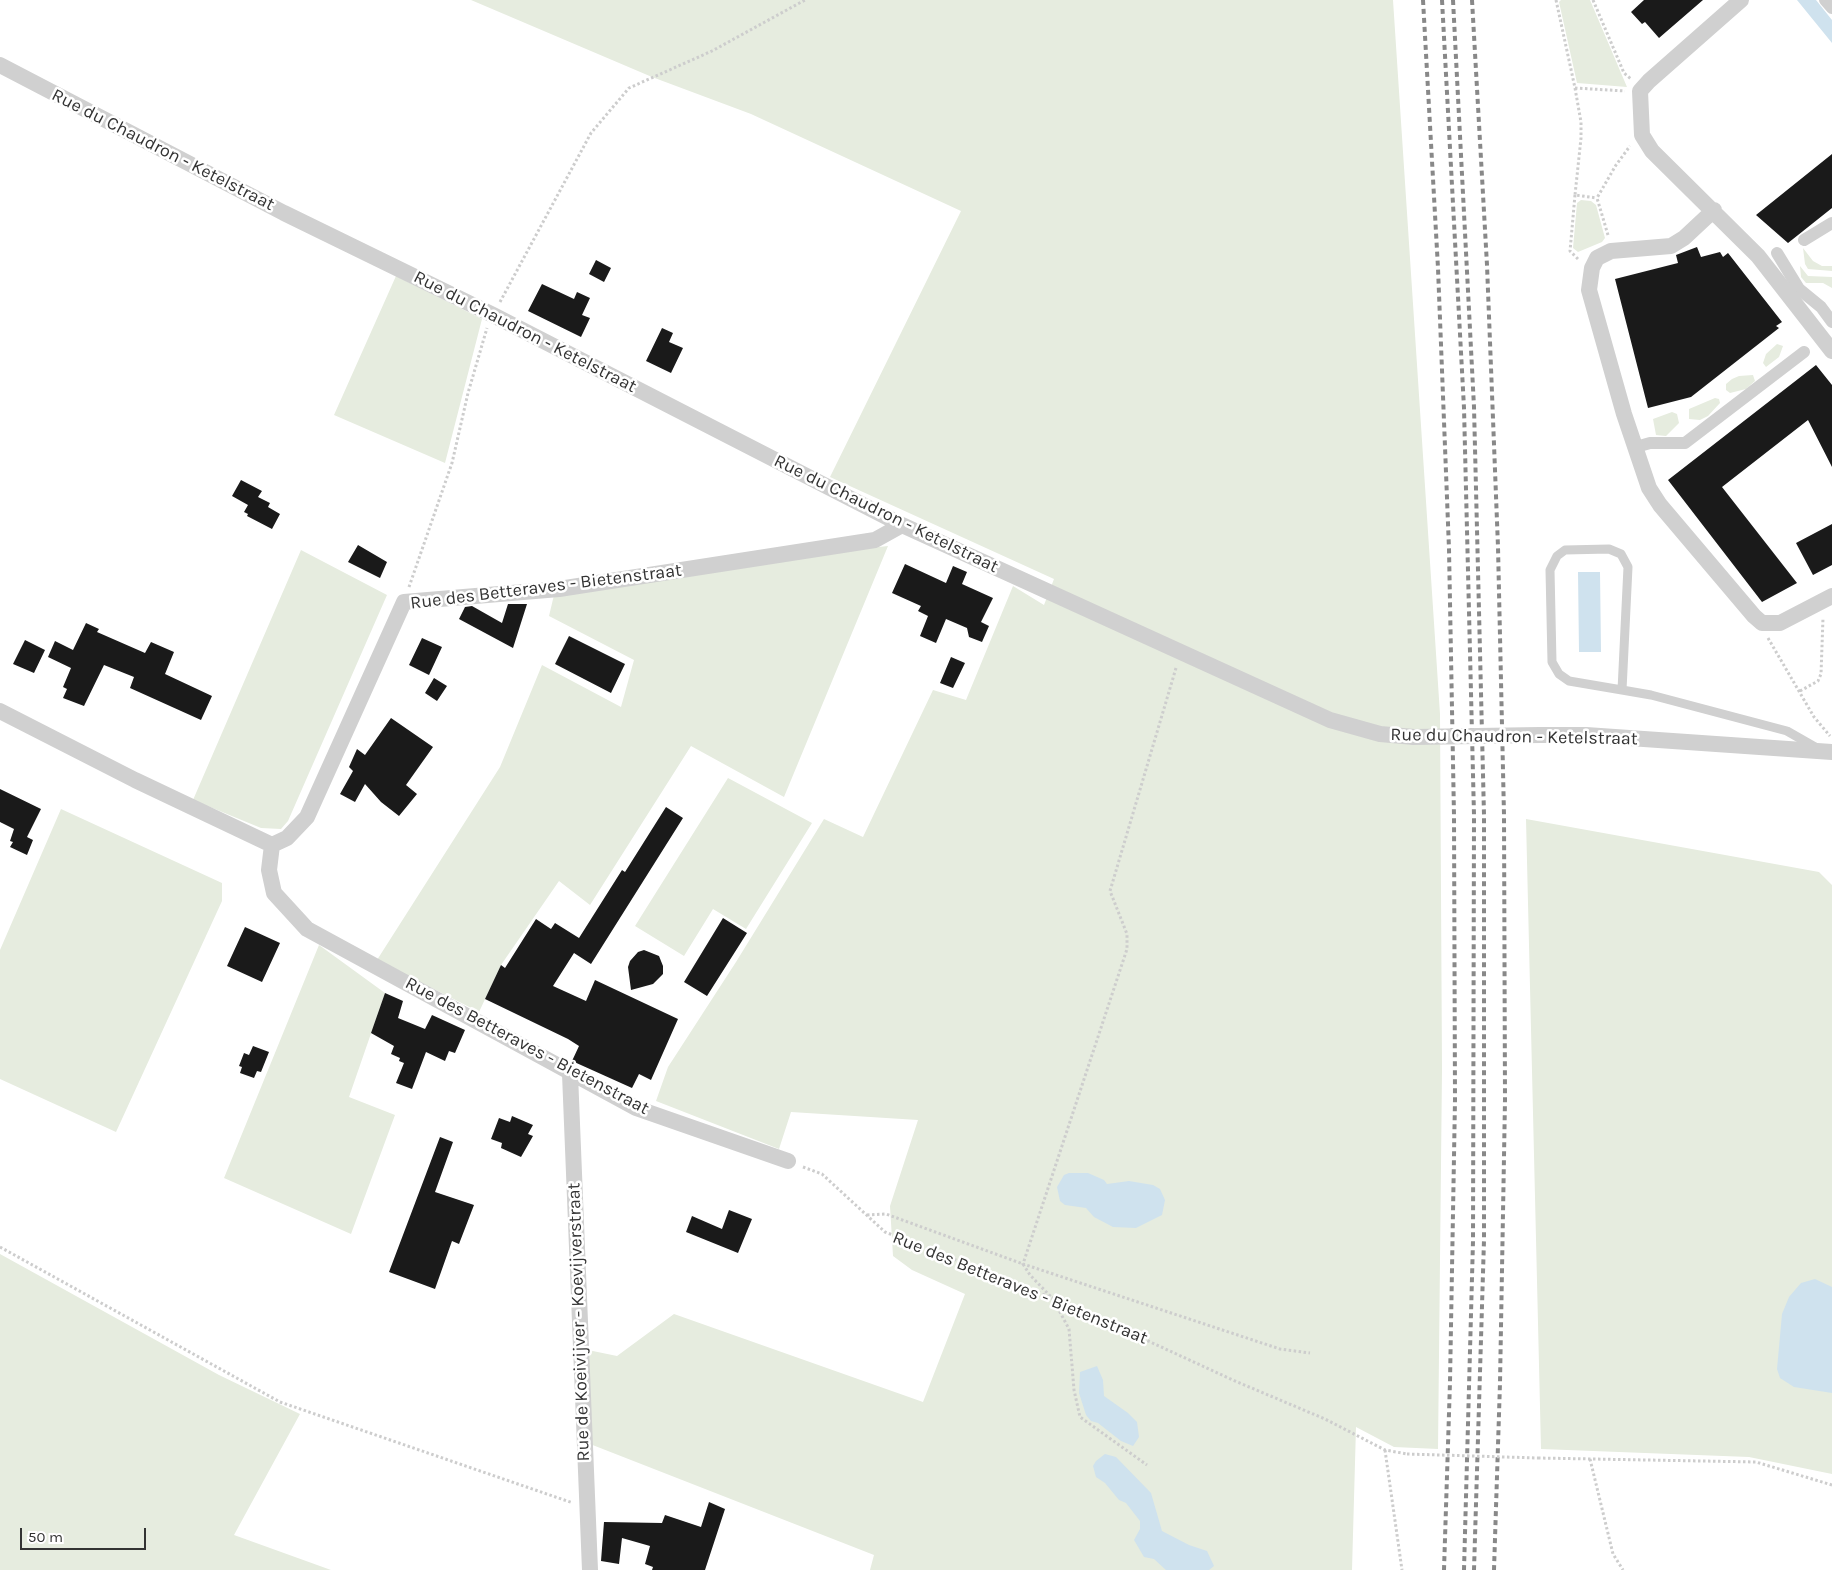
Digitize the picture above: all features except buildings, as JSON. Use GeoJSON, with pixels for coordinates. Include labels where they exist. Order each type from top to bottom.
{"type":"FeatureCollection","features":[{"type":"Feature","properties":{"kind":"street"},"geometry":{"type":"LineString","coordinates":[[1741,0],[1642,81],[1640,91],[1642,135],[1652,151],[1714,210],[1758,256],[1832,351]]}},
{"type":"Feature","properties":{"kind":"street"},"geometry":{"type":"LineString","coordinates":[[1825,0],[1832,8]]}},
{"type":"Feature","properties":{"kind":"street","name":"Rue du Chaudron - Ketelstraat"},"geometry":{"type":"LineString","coordinates":[[0,65],[284,213],[493,315],[902,525],[1330,720],[1380,734],[1414,737],[1586,735],[1827,752]]}},
{"type":"Feature","properties":{"kind":"street"},"geometry":{"type":"LineString","coordinates":[[1714,210],[1684,238],[1671,246],[1611,251],[1597,258],[1592,268],[1588,290],[1648,488],[1660,505],[1762,623],[1780,623],[1828,598]]}},
{"type":"Feature","properties":{"kind":"street"},"geometry":{"type":"LineString","coordinates":[[1804,240],[1832,223]]}},
{"type":"Feature","properties":{"kind":"street"},"geometry":{"type":"LineString","coordinates":[[1783,256],[1799,289],[1822,306],[1832,322]]}},
{"type":"Feature","properties":{"kind":"street"},"geometry":{"type":"LineString","coordinates":[[1636,447],[1650,443],[1686,443],[1804,352]]}},
{"type":"Feature","properties":{"kind":"street","name":"Rue des Betteraves - Bietenstraat"},"geometry":{"type":"LineString","coordinates":[[788,1161],[636,1108],[570,1074],[307,929],[274,893],[269,870],[272,845],[287,838],[307,817],[404,602],[559,588],[865,542],[890,534],[902,525]]}},
{"type":"Feature","properties":{"kind":"street"},"geometry":{"type":"LineString","coordinates":[[0,711],[135,780],[272,845]]}},
{"type":"Feature","properties":{"kind":"street","name":"Rue de Koeivijver - Koevijverstraat"},"geometry":{"type":"LineString","coordinates":[[570,1074],[590,1570]]}},
{"type":"Feature","properties":{"kind":"lane"},"geometry":{"type":"LineString","coordinates":[[1622,690],[1628,566],[1620,554],[1609,549],[1565,550],[1556,556],[1550,570],[1552,662],[1559,674],[1569,681],[1651,695],[1788,731],[1827,752]]}},
{"type":"Feature","properties":{"kind":"path"},"geometry":{"type":"LineString","coordinates":[[404,602],[452,463],[468,393],[486,329],[591,133],[629,88],[712,51],[805,0]]}},
{"type":"Feature","properties":{"kind":"path"},"geometry":{"type":"LineString","coordinates":[[1556,0],[1581,122],[1570,251],[1576,258],[1592,268]]}},
{"type":"Feature","properties":{"kind":"path"},"geometry":{"type":"LineString","coordinates":[[1593,0],[1624,73],[1642,81]]}},
{"type":"Feature","properties":{"kind":"path"},"geometry":{"type":"LineString","coordinates":[[1575,88],[1631,91]]}},
{"type":"Feature","properties":{"kind":"path"},"geometry":{"type":"LineString","coordinates":[[1597,198],[1616,165],[1642,135]]}},
{"type":"Feature","properties":{"kind":"path"},"geometry":{"type":"LineString","coordinates":[[1575,196],[1597,198]]}},
{"type":"Feature","properties":{"kind":"path"},"geometry":{"type":"LineString","coordinates":[[1597,198],[1605,218],[1611,251]]}},
{"type":"Feature","properties":{"kind":"path"},"geometry":{"type":"LineString","coordinates":[[1800,691],[1818,681],[1821,674],[1828,598]]}},
{"type":"Feature","properties":{"kind":"path"},"geometry":{"type":"LineString","coordinates":[[1762,623],[1770,644],[1814,717],[1832,739]]}},
{"type":"Feature","properties":{"kind":"path"},"geometry":{"type":"LineString","coordinates":[[1023,1264],[1127,949],[1127,934],[1110,891],[1181,653]]}},
{"type":"Feature","properties":{"kind":"path","name":"Rue des Betteraves - Bietenstraat"},"geometry":{"type":"LineString","coordinates":[[788,1161],[822,1174],[885,1232],[1053,1299],[1325,1419],[1385,1450],[1407,1454],[1756,1462],[1832,1485]]}},
{"type":"Feature","properties":{"kind":"path"},"geometry":{"type":"LineString","coordinates":[[866,1215],[886,1214],[1023,1264],[1280,1349],[1310,1353]]}},
{"type":"Feature","properties":{"kind":"path"},"geometry":{"type":"LineString","coordinates":[[0,1247],[280,1402],[587,1508]]}},
{"type":"Feature","properties":{"kind":"path"},"geometry":{"type":"LineString","coordinates":[[1023,1264],[1030,1275],[1053,1299],[1069,1330],[1074,1390],[1080,1417],[1148,1465]]}},
{"type":"Feature","properties":{"kind":"path"},"geometry":{"type":"LineString","coordinates":[[1385,1450],[1402,1570]]}},
{"type":"Feature","properties":{"kind":"path"},"geometry":{"type":"LineString","coordinates":[[1590,1459],[1613,1554],[1623,1570]]}},
{"type":"Feature","properties":{"kind":"shaded area"},"geometry":{"type":"Polygon","coordinates":[[[471,0],[1393,0],[1440,714],[1442,1070],[1438,1449],[1394,1447],[1356,1427],[1352,1570],[870,1570],[874,1555],[590,1444],[588,1350],[617,1356],[674,1314],[923,1402],[965,1294],[912,1270],[893,1256],[890,1206],[918,1120],[791,1112],[779,1149],[656,1101],[668,1067],[736,962],[824,819],[863,837],[933,690],[966,700],[1013,586],[1044,605],[1054,579],[830,477],[961,211],[751,114],[652,77],[471,0]]]}},
{"type":"Feature","properties":{"kind":"shaded area"},"geometry":{"type":"Polygon","coordinates":[[[1561,0],[1590,0],[1627,87],[1577,83],[1559,2],[1561,0]]]}},
{"type":"Feature","properties":{"kind":"shaded area"},"geometry":{"type":"Polygon","coordinates":[[[1581,200],[1591,201],[1596,205],[1605,238],[1602,242],[1578,252],[1573,248],[1577,203],[1581,200]]]}},
{"type":"Feature","properties":{"kind":"shaded area"},"geometry":{"type":"Polygon","coordinates":[[[1803,248],[1813,261],[1822,266],[1832,266],[1832,271],[1808,269],[1805,264],[1803,248]]]}},
{"type":"Feature","properties":{"kind":"shaded area"},"geometry":{"type":"Polygon","coordinates":[[[1800,266],[1808,276],[1832,277],[1832,288],[1823,283],[1806,283],[1801,277],[1800,266]]]}},
{"type":"Feature","properties":{"kind":"shaded area"},"geometry":{"type":"Polygon","coordinates":[[[396,276],[482,319],[445,463],[334,415],[396,276]]]}},
{"type":"Feature","properties":{"kind":"shaded area"},"geometry":{"type":"Polygon","coordinates":[[[1777,344],[1783,346],[1779,357],[1766,367],[1763,363],[1766,354],[1777,344]]]}},
{"type":"Feature","properties":{"kind":"shaded area"},"geometry":{"type":"Polygon","coordinates":[[[1753,375],[1755,381],[1746,389],[1730,393],[1726,390],[1726,384],[1732,379],[1739,376],[1753,375]]]}},
{"type":"Feature","properties":{"kind":"shaded area"},"geometry":{"type":"Polygon","coordinates":[[[1715,398],[1719,399],[1720,403],[1708,416],[1700,420],[1689,419],[1689,409],[1715,398]]]}},
{"type":"Feature","properties":{"kind":"shaded area"},"geometry":{"type":"Polygon","coordinates":[[[1672,412],[1677,414],[1679,423],[1666,436],[1656,435],[1653,419],[1672,412]]]}},
{"type":"Feature","properties":{"kind":"shaded area"},"geometry":{"type":"Polygon","coordinates":[[[888,546],[784,797],[691,746],[590,905],[559,881],[501,965],[479,1012],[377,960],[500,767],[542,665],[621,707],[634,660],[549,616],[554,595],[813,554],[888,546]]]}},
{"type":"Feature","properties":{"kind":"shaded area"},"geometry":{"type":"Polygon","coordinates":[[[301,550],[387,595],[288,821],[281,829],[261,828],[193,800],[301,550]]]}},
{"type":"Feature","properties":{"kind":"shaded area"},"geometry":{"type":"Polygon","coordinates":[[[728,778],[812,823],[746,929],[713,909],[684,956],[635,926],[728,778]]]}},
{"type":"Feature","properties":{"kind":"shaded area"},"geometry":{"type":"Polygon","coordinates":[[[61,809],[222,883],[222,901],[116,1132],[0,1079],[0,950],[61,809]]]}},
{"type":"Feature","properties":{"kind":"shaded area"},"geometry":{"type":"Polygon","coordinates":[[[1526,819],[1819,872],[1832,885],[1832,1474],[1749,1457],[1541,1449],[1526,819]]]}},
{"type":"Feature","properties":{"kind":"shaded area"},"geometry":{"type":"Polygon","coordinates":[[[319,945],[385,993],[349,1097],[395,1115],[351,1234],[224,1178],[319,945]]]}},
{"type":"Feature","properties":{"kind":"shaded area"},"geometry":{"type":"Polygon","coordinates":[[[0,1254],[219,1375],[300,1414],[234,1535],[331,1570],[0,1570],[0,1254]]]}},
{"type":"Feature","properties":{"kind":"water"},"geometry":{"type":"Polygon","coordinates":[[[1797,0],[1816,0],[1832,20],[1832,43],[1797,0]]]}},
{"type":"Feature","properties":{"kind":"water"},"geometry":{"type":"Polygon","coordinates":[[[1578,572],[1600,572],[1601,652],[1579,652],[1578,572]]]}},
{"type":"Feature","properties":{"kind":"water"},"geometry":{"type":"Polygon","coordinates":[[[1069,1173],[1088,1173],[1104,1180],[1107,1184],[1129,1181],[1153,1185],[1160,1189],[1165,1200],[1162,1215],[1136,1228],[1113,1227],[1094,1217],[1086,1208],[1065,1205],[1060,1201],[1057,1187],[1064,1175],[1069,1173]]]}},
{"type":"Feature","properties":{"kind":"water"},"geometry":{"type":"Polygon","coordinates":[[[1815,1279],[1832,1287],[1832,1393],[1794,1387],[1780,1378],[1777,1369],[1782,1314],[1789,1297],[1801,1283],[1815,1279]]]}},
{"type":"Feature","properties":{"kind":"water"},"geometry":{"type":"Polygon","coordinates":[[[1097,1366],[1103,1380],[1104,1396],[1137,1422],[1139,1437],[1133,1446],[1121,1441],[1098,1423],[1091,1421],[1086,1415],[1079,1393],[1080,1372],[1097,1366]]]}},
{"type":"Feature","properties":{"kind":"water"},"geometry":{"type":"Polygon","coordinates":[[[1105,1454],[1116,1457],[1151,1493],[1162,1531],[1189,1545],[1207,1551],[1214,1566],[1209,1570],[1166,1570],[1154,1559],[1144,1557],[1134,1540],[1140,1529],[1140,1521],[1126,1503],[1119,1500],[1105,1483],[1096,1477],[1093,1466],[1105,1454]]]}},
{"type":"Feature","properties":{"kind":"railway"},"geometry":{"type":"LineString","coordinates":[[1423,0],[1438,268],[1449,549],[1454,816],[1455,1100],[1450,1382],[1444,1570]]}},
{"type":"Feature","properties":{"kind":"railway"},"geometry":{"type":"LineString","coordinates":[[1442,0],[1464,408],[1474,815],[1473,1241],[1464,1570]]}},
{"type":"Feature","properties":{"kind":"railway"},"geometry":{"type":"LineString","coordinates":[[1453,0],[1474,407],[1484,815],[1484,1240],[1474,1570]]}},
{"type":"Feature","properties":{"kind":"railway"},"geometry":{"type":"LineString","coordinates":[[1472,0],[1487,265],[1498,547],[1504,815],[1505,1100],[1500,1383],[1494,1570]]}}]}
